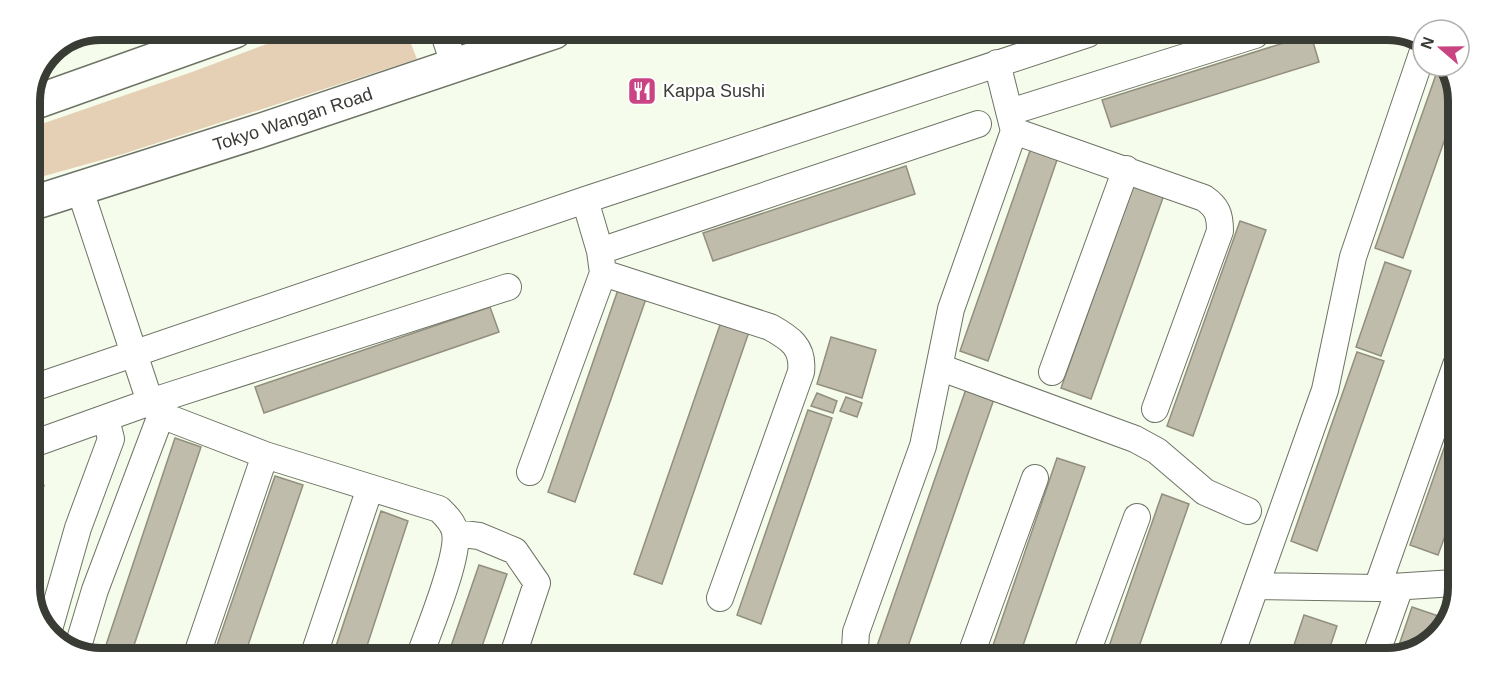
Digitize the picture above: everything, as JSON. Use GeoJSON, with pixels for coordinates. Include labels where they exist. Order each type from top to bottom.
{"type":"FeatureCollection","features":[{"type":"Feature","properties":{"kind":"highway"},"geometry":{"type":"LineString","coordinates":[[41,100],[210,40]]}},
{"type":"Feature","properties":{"kind":"highway","name":"Tokyo Wangan Road"},"geometry":{"type":"LineString","coordinates":[[41,201],[80,190],[529,40]]}},
{"type":"Feature","properties":{"kind":"street"},"geometry":{"type":"LineString","coordinates":[[446,40],[454,64]]}},
{"type":"Feature","properties":{"kind":"street"},"geometry":{"type":"LineString","coordinates":[[1012,122],[1241,40]]}},
{"type":"Feature","properties":{"kind":"street"},"geometry":{"type":"LineString","coordinates":[[41,385],[585,200],[997,63],[1036,42]]}},
{"type":"Feature","properties":{"kind":"street"},"geometry":{"type":"LineString","coordinates":[[855,648],[856,632],[923,446],[951,309],[1012,122],[997,63]]}},
{"type":"Feature","properties":{"kind":"street"},"geometry":{"type":"LineString","coordinates":[[1234,648],[1325,390],[1353,257],[1414,78]]}},
{"type":"Feature","properties":{"kind":"street"},"geometry":{"type":"LineString","coordinates":[[1012,122],[1204,198],[1214,205],[1220,215],[1220,231],[1155,409]]}},
{"type":"Feature","properties":{"kind":"street"},"geometry":{"type":"LineString","coordinates":[[602,262],[978,124]]}},
{"type":"Feature","properties":{"kind":"street"},"geometry":{"type":"LineString","coordinates":[[1052,372],[1126,169]]}},
{"type":"Feature","properties":{"kind":"street"},"geometry":{"type":"LineString","coordinates":[[79,644],[156,409],[135,354],[80,190]]}},
{"type":"Feature","properties":{"kind":"street"},"geometry":{"type":"LineString","coordinates":[[530,472],[602,262],[585,200]]}},
{"type":"Feature","properties":{"kind":"street"},"geometry":{"type":"LineString","coordinates":[[602,262],[770,327],[789,338],[798,349],[802,360],[801,372],[720,598]]}},
{"type":"Feature","properties":{"kind":"street"},"geometry":{"type":"LineString","coordinates":[[41,441],[106,419],[156,409],[508,287]]}},
{"type":"Feature","properties":{"kind":"street"},"geometry":{"type":"LineString","coordinates":[[950,371],[1135,439],[1157,451],[1205,492],[1248,510]]}},
{"type":"Feature","properties":{"kind":"street"},"geometry":{"type":"LineString","coordinates":[[1378,648],[1389,587],[1448,392]]}},
{"type":"Feature","properties":{"kind":"street"},"geometry":{"type":"LineString","coordinates":[[156,409],[265,455],[439,509],[449,519],[455,532],[454,555],[422,648]]}},
{"type":"Feature","properties":{"kind":"street"},"geometry":{"type":"LineString","coordinates":[[51,622],[78,528],[111,440],[106,419]]}},
{"type":"Feature","properties":{"kind":"street"},"geometry":{"type":"LineString","coordinates":[[199,648],[265,455]]}},
{"type":"Feature","properties":{"kind":"street"},"geometry":{"type":"LineString","coordinates":[[973,648],[1035,478]]}},
{"type":"Feature","properties":{"kind":"street"},"geometry":{"type":"LineString","coordinates":[[316,648],[370,488]]}},
{"type":"Feature","properties":{"kind":"street"},"geometry":{"type":"LineString","coordinates":[[1089,648],[1137,518]]}},
{"type":"Feature","properties":{"kind":"street"},"geometry":{"type":"LineString","coordinates":[[455,532],[479,537],[515,551],[537,583],[515,648]]}},
{"type":"Feature","properties":{"kind":"street"},"geometry":{"type":"LineString","coordinates":[[1256,586],[1389,587],[1448,584]]}},
{"type":"Feature","properties":{"kind":"shaded area"},"geometry":{"type":"Polygon","coordinates":[[[277,40],[410,40],[417,59],[123,154],[41,177],[41,124],[277,40]]]}},
{"type":"Feature","properties":{"kind":"building"},"geometry":{"type":"Polygon","coordinates":[[[1293,40],[1312,40],[1319,62],[1111,127],[1102,100],[1293,40]]]}},
{"type":"Feature","properties":{"kind":"building"},"geometry":{"type":"Polygon","coordinates":[[[1435,78],[1444,78],[1448,97],[1448,130],[1403,258],[1375,248],[1435,78]]]}},
{"type":"Feature","properties":{"kind":"building"},"geometry":{"type":"Polygon","coordinates":[[[1031,148],[1058,157],[988,361],[960,351],[1031,148]]]}},
{"type":"Feature","properties":{"kind":"building"},"geometry":{"type":"Polygon","coordinates":[[[906,166],[915,194],[713,261],[703,233],[906,166]]]}},
{"type":"Feature","properties":{"kind":"building"},"geometry":{"type":"Polygon","coordinates":[[[1134,184],[1164,195],[1091,399],[1061,388],[1134,184]]]}},
{"type":"Feature","properties":{"kind":"building"},"geometry":{"type":"Polygon","coordinates":[[[1240,221],[1266,230],[1193,436],[1167,426],[1240,221]]]}},
{"type":"Feature","properties":{"kind":"building"},"geometry":{"type":"Polygon","coordinates":[[[1385,262],[1411,271],[1381,356],[1356,347],[1385,262]]]}},
{"type":"Feature","properties":{"kind":"building"},"geometry":{"type":"Polygon","coordinates":[[[620,284],[648,293],[575,502],[548,492],[620,284]]]}},
{"type":"Feature","properties":{"kind":"building"},"geometry":{"type":"Polygon","coordinates":[[[490,307],[499,332],[264,413],[255,387],[490,307]]]}},
{"type":"Feature","properties":{"kind":"building"},"geometry":{"type":"Polygon","coordinates":[[[722,319],[750,329],[662,584],[634,574],[722,319]]]}},
{"type":"Feature","properties":{"kind":"building"},"geometry":{"type":"Polygon","coordinates":[[[831,337],[876,350],[862,398],[817,384],[831,337]]]}},
{"type":"Feature","properties":{"kind":"building"},"geometry":{"type":"Polygon","coordinates":[[[1357,352],[1384,361],[1317,551],[1291,541],[1357,352]]]}},
{"type":"Feature","properties":{"kind":"building"},"geometry":{"type":"Polygon","coordinates":[[[966,389],[994,399],[907,648],[877,646],[966,389]]]}},
{"type":"Feature","properties":{"kind":"building"},"geometry":{"type":"Polygon","coordinates":[[[817,393],[837,401],[833,413],[811,406],[817,393]]]}},
{"type":"Feature","properties":{"kind":"building"},"geometry":{"type":"Polygon","coordinates":[[[846,397],[862,403],[857,417],[840,411],[846,397]]]}},
{"type":"Feature","properties":{"kind":"building"},"geometry":{"type":"Polygon","coordinates":[[[808,410],[832,418],[761,624],[737,615],[808,410]]]}},
{"type":"Feature","properties":{"kind":"building"},"geometry":{"type":"Polygon","coordinates":[[[1448,437],[1448,528],[1438,555],[1410,545],[1448,437]]]}},
{"type":"Feature","properties":{"kind":"building"},"geometry":{"type":"Polygon","coordinates":[[[175,438],[201,447],[133,648],[114,648],[106,645],[175,438]]]}},
{"type":"Feature","properties":{"kind":"building"},"geometry":{"type":"Polygon","coordinates":[[[1057,458],[1085,467],[1022,648],[992,648],[1057,458]]]}},
{"type":"Feature","properties":{"kind":"building"},"geometry":{"type":"Polygon","coordinates":[[[275,476],[303,485],[247,648],[216,648],[275,476]]]}},
{"type":"Feature","properties":{"kind":"building"},"geometry":{"type":"Polygon","coordinates":[[[1162,494],[1189,504],[1139,648],[1108,648],[1162,494]]]}},
{"type":"Feature","properties":{"kind":"building"},"geometry":{"type":"Polygon","coordinates":[[[381,511],[408,521],[366,648],[335,648],[381,511]]]}},
{"type":"Feature","properties":{"kind":"building"},"geometry":{"type":"Polygon","coordinates":[[[479,565],[507,574],[481,648],[450,648],[479,565]]]}},
{"type":"Feature","properties":{"kind":"building"},"geometry":{"type":"Polygon","coordinates":[[[1412,607],[1441,617],[1428,633],[1415,642],[1398,647],[1412,607]]]}},
{"type":"Feature","properties":{"kind":"building"},"geometry":{"type":"Polygon","coordinates":[[[1304,615],[1337,626],[1330,648],[1293,648],[1304,615]]]}},
{"type":"Feature","properties":{"kind":"place","name":"Kappa Sushi"},"geometry":{"type":"Point","coordinates":[642,91]}}]}
